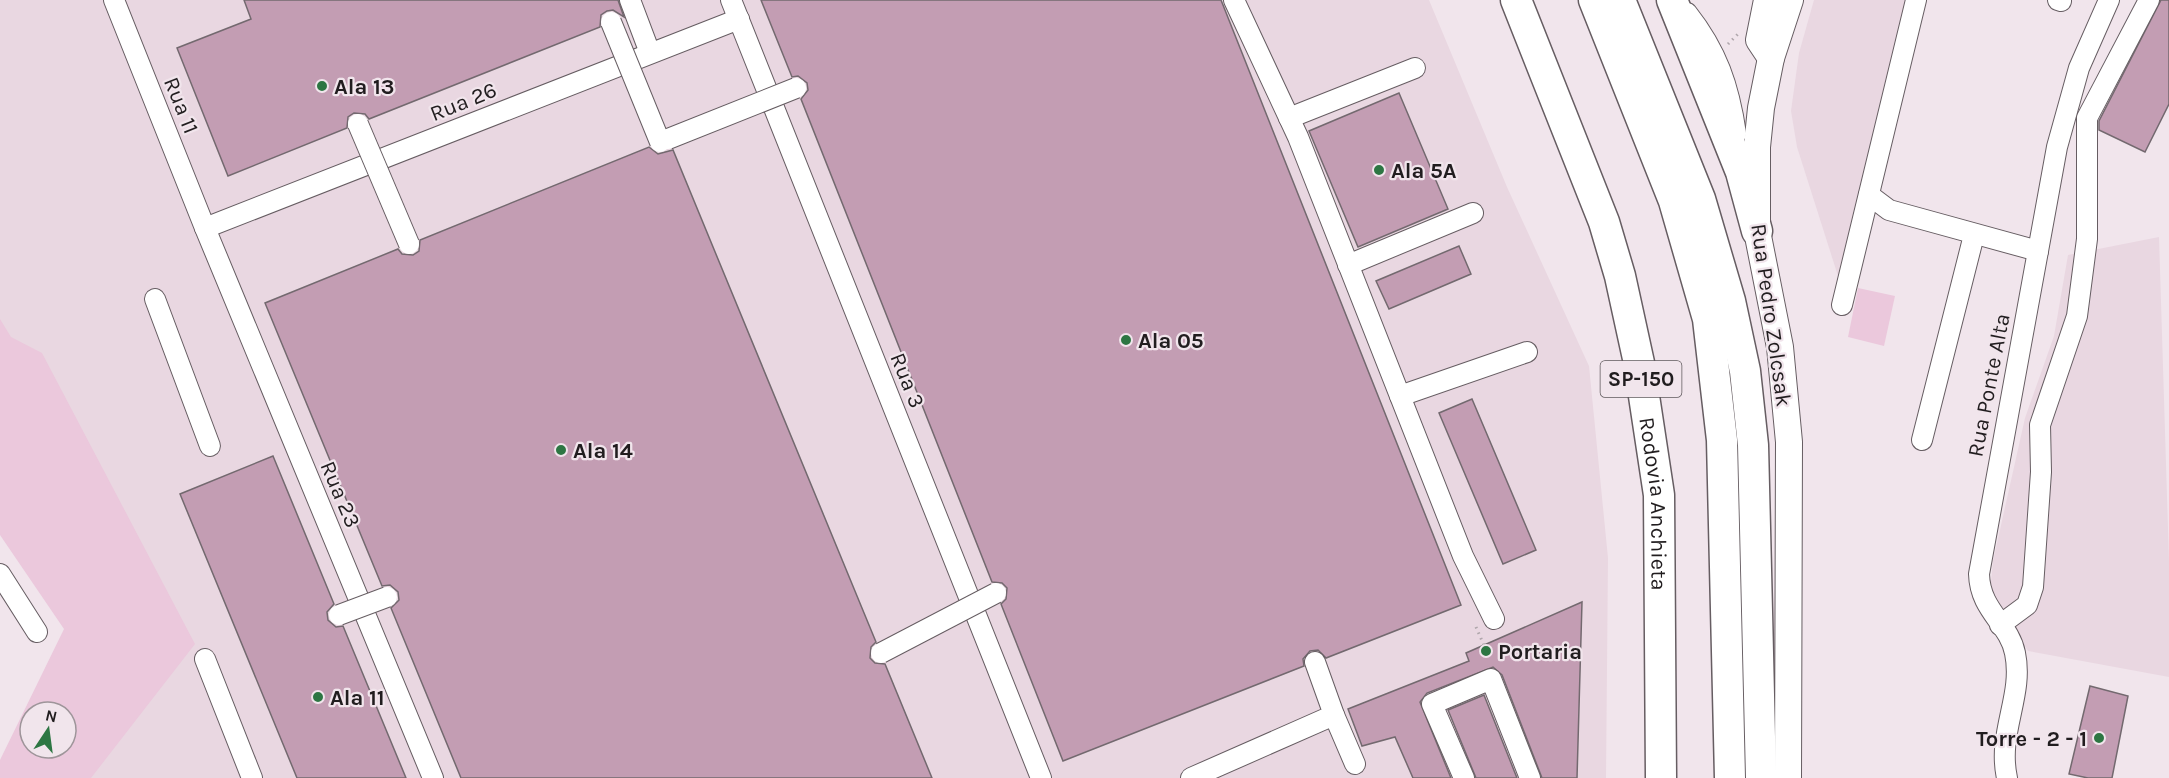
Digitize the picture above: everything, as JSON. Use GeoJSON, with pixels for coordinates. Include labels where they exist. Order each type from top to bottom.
{"type":"FeatureCollection","features":[{"type":"Feature","properties":{"kind":"highway","name":"Rodovia Anchieta"},"geometry":{"type":"LineString","coordinates":[[1516,0],[1604,222],[1620,276],[1639,363],[1659,495],[1661,778]]}},
{"type":"Feature","properties":{"kind":"highway","name":"SP-150"},"geometry":{"type":"LineString","coordinates":[[1594,0],[1674,201],[1708,320],[1722,440],[1730,778]]}},
{"type":"Feature","properties":{"kind":"highway"},"geometry":{"type":"LineString","coordinates":[[1620,0],[1700,199],[1730,301],[1745,371],[1754,468],[1761,778]]}},
{"type":"Feature","properties":{"kind":"highway"},"geometry":{"type":"LineString","coordinates":[[1674,0],[1741,172],[1756,231]]}},
{"type":"Feature","properties":{"kind":"main road"},"geometry":{"type":"LineString","coordinates":[[1767,0],[1759,40],[1771,58]]}},
{"type":"Feature","properties":{"kind":"main road","name":"Rua Pedro Zolcsak"},"geometry":{"type":"LineString","coordinates":[[1788,778],[1789,442],[1780,346],[1756,231],[1757,147],[1771,58],[1790,0]]}},
{"type":"Feature","properties":{"kind":"street","name":"Rua 11"},"geometry":{"type":"LineString","coordinates":[[114,0],[205,228]]}},
{"type":"Feature","properties":{"kind":"street"},"geometry":{"type":"LineString","coordinates":[[630,0],[650,52]]}},
{"type":"Feature","properties":{"kind":"street","name":"Rua 3"},"geometry":{"type":"LineString","coordinates":[[731,0],[1041,778]]}},
{"type":"Feature","properties":{"kind":"street"},"geometry":{"type":"LineString","coordinates":[[1234,0],[1289,118],[1463,556],[1494,619]]}},
{"type":"Feature","properties":{"kind":"street"},"geometry":{"type":"LineString","coordinates":[[1842,304],[1916,0]]}},
{"type":"Feature","properties":{"kind":"street","name":"Rua Ponte Alta"},"geometry":{"type":"LineString","coordinates":[[2007,778],[2003,750],[2014,698],[2016,657],[2013,646],[1982,598],[1979,574],[2067,105],[2079,68],[2109,0]]}},
{"type":"Feature","properties":{"kind":"street"},"geometry":{"type":"LineString","coordinates":[[2000,625],[2027,605],[2033,587],[2041,472],[2040,425],[2077,316],[2087,239],[2087,118],[2150,0]]}},
{"type":"Feature","properties":{"kind":"street","name":"Rua 26"},"geometry":{"type":"LineString","coordinates":[[205,228],[739,19]]}},
{"type":"Feature","properties":{"kind":"street"},"geometry":{"type":"LineString","coordinates":[[611,22],[664,140],[796,88]]}},
{"type":"Feature","properties":{"kind":"street"},"geometry":{"type":"LineString","coordinates":[[1289,118],[1415,68]]}},
{"type":"Feature","properties":{"kind":"street"},"geometry":{"type":"LineString","coordinates":[[358,124],[410,244]]}},
{"type":"Feature","properties":{"kind":"street"},"geometry":{"type":"LineString","coordinates":[[1869,195],[1889,210],[2038,251]]}},
{"type":"Feature","properties":{"kind":"street"},"geometry":{"type":"LineString","coordinates":[[1348,265],[1473,213]]}},
{"type":"Feature","properties":{"kind":"street","name":"Rua 23"},"geometry":{"type":"LineString","coordinates":[[205,228],[433,778]]}},
{"type":"Feature","properties":{"kind":"street"},"geometry":{"type":"LineString","coordinates":[[1922,440],[1974,235]]}},
{"type":"Feature","properties":{"kind":"street"},"geometry":{"type":"LineString","coordinates":[[154,299],[210,446]]}},
{"type":"Feature","properties":{"kind":"street"},"geometry":{"type":"LineString","coordinates":[[1400,396],[1527,352]]}},
{"type":"Feature","properties":{"kind":"street"},"geometry":{"type":"LineString","coordinates":[[0,574],[37,632]]}},
{"type":"Feature","properties":{"kind":"street"},"geometry":{"type":"LineString","coordinates":[[880,653],[996,592]]}},
{"type":"Feature","properties":{"kind":"street"},"geometry":{"type":"LineString","coordinates":[[339,615],[387,597]]}},
{"type":"Feature","properties":{"kind":"street"},"geometry":{"type":"LineString","coordinates":[[205,659],[252,778]]}},
{"type":"Feature","properties":{"kind":"street"},"geometry":{"type":"LineString","coordinates":[[1315,662],[1354,764]]}},
{"type":"Feature","properties":{"kind":"street"},"geometry":{"type":"LineString","coordinates":[[1464,778],[1432,704],[1491,679],[1530,778]]}},
{"type":"Feature","properties":{"kind":"street"},"geometry":{"type":"LineString","coordinates":[[1191,778],[1334,715]]}},
{"type":"Feature","properties":{"kind":"path"},"geometry":{"type":"LineString","coordinates":[[1476,627],[1490,659]]}},
{"type":"Feature","properties":{"kind":"shaded area"},"geometry":{"type":"Polygon","coordinates":[[[0,0],[1429,0],[1507,187],[1589,366],[1608,558],[1606,778],[16,778],[46,760],[78,760],[78,739],[168,673],[0,453],[0,0]]]}},
{"type":"Feature","properties":{"kind":"shaded area"},"geometry":{"type":"Polygon","coordinates":[[[1814,0],[1905,0],[1838,276],[1797,147],[1791,111],[1799,53],[1814,0]]]}},
{"type":"Feature","properties":{"kind":"shaded area"},"geometry":{"type":"Polygon","coordinates":[[[2159,237],[2169,561],[2169,677],[2028,651],[1990,592],[1993,561],[2025,418],[2054,336],[2068,255],[2159,237]]]}},
{"type":"Feature","properties":{"kind":"shaded area"},"geometry":{"type":"Polygon","coordinates":[[[1858,288],[1895,296],[1884,346],[1848,337],[1858,288]]]}},
{"type":"Feature","properties":{"kind":"shaded area"},"geometry":{"type":"Polygon","coordinates":[[[0,319],[11,337],[42,353],[195,644],[91,778],[0,778],[0,760],[18,723],[18,760],[78,760],[78,700],[29,700],[64,629],[0,535],[0,319]]]}},
{"type":"Feature","properties":{"kind":"building","name":"Ala 13"},"geometry":{"type":"Polygon","coordinates":[[[244,0],[618,0],[624,17],[613,10],[607,11],[601,15],[600,27],[369,119],[365,114],[354,113],[348,117],[347,128],[228,176],[177,48],[251,19],[244,0]]]}},
{"type":"Feature","properties":{"kind":"building","name":"Ala 05"},"geometry":{"type":"Polygon","coordinates":[[[761,0],[1221,0],[1461,605],[1326,658],[1318,650],[1310,651],[1303,659],[1304,666],[1063,761],[1001,604],[1006,599],[1007,588],[1002,583],[992,582],[801,99],[808,90],[807,83],[798,76],[792,77],[761,0]]]}},
{"type":"Feature","properties":{"kind":"building"},"geometry":{"type":"Polygon","coordinates":[[[2161,0],[2169,0],[2169,104],[2145,152],[2099,130],[2099,121],[2161,0]]]}},
{"type":"Feature","properties":{"kind":"building","name":"Ala 5A"},"geometry":{"type":"Polygon","coordinates":[[[1399,93],[1448,209],[1358,247],[1309,131],[1399,93]]]}},
{"type":"Feature","properties":{"kind":"building","name":"Ala 14"},"geometry":{"type":"Polygon","coordinates":[[[649,147],[658,154],[673,150],[876,642],[871,647],[870,658],[875,663],[885,664],[932,778],[461,778],[391,608],[399,600],[398,592],[390,585],[382,586],[265,303],[398,249],[402,254],[413,255],[419,251],[420,240],[649,147]]]}},
{"type":"Feature","properties":{"kind":"building"},"geometry":{"type":"Polygon","coordinates":[[[1459,246],[1471,274],[1389,309],[1376,281],[1459,246]]]}},
{"type":"Feature","properties":{"kind":"building"},"geometry":{"type":"Polygon","coordinates":[[[1472,399],[1536,550],[1503,564],[1439,413],[1472,399]]]}},
{"type":"Feature","properties":{"kind":"building","name":"Ala 11"},"geometry":{"type":"Polygon","coordinates":[[[273,456],[334,604],[327,612],[328,620],[336,627],[343,626],[406,778],[297,778],[180,494],[273,456]]]}},
{"type":"Feature","properties":{"kind":"building"},"geometry":{"type":"Polygon","coordinates":[[[1582,602],[1577,778],[1542,778],[1502,675],[1493,667],[1427,693],[1420,702],[1451,778],[1413,778],[1395,737],[1362,746],[1348,709],[1469,661],[1466,653],[1582,602]]]}},
{"type":"Feature","properties":{"kind":"building","name":"Torre - 2 - 1"},"geometry":{"type":"Polygon","coordinates":[[[2090,686],[2128,696],[2112,778],[2088,778],[2069,774],[2090,686]]]}},
{"type":"Feature","properties":{"kind":"building"},"geometry":{"type":"Polygon","coordinates":[[[1484,695],[1517,778],[1476,778],[1448,710],[1484,695]]]}},
{"type":"Feature","properties":{"kind":"place","name":"Ala 13"},"geometry":{"type":"Point","coordinates":[322,86]}},
{"type":"Feature","properties":{"kind":"place","name":"Ala 5A"},"geometry":{"type":"Point","coordinates":[1379,170]}},
{"type":"Feature","properties":{"kind":"place","name":"Ala 05"},"geometry":{"type":"Point","coordinates":[1126,340]}},
{"type":"Feature","properties":{"kind":"place","name":"Ala 14"},"geometry":{"type":"Point","coordinates":[561,450]}},
{"type":"Feature","properties":{"kind":"place","name":"Portaria"},"geometry":{"type":"Point","coordinates":[1486,651]}},
{"type":"Feature","properties":{"kind":"place","name":"Ala 11"},"geometry":{"type":"Point","coordinates":[318,697]}},
{"type":"Feature","properties":{"kind":"place","name":"Torre - 2 - 1"},"geometry":{"type":"Point","coordinates":[2099,738]}}]}
